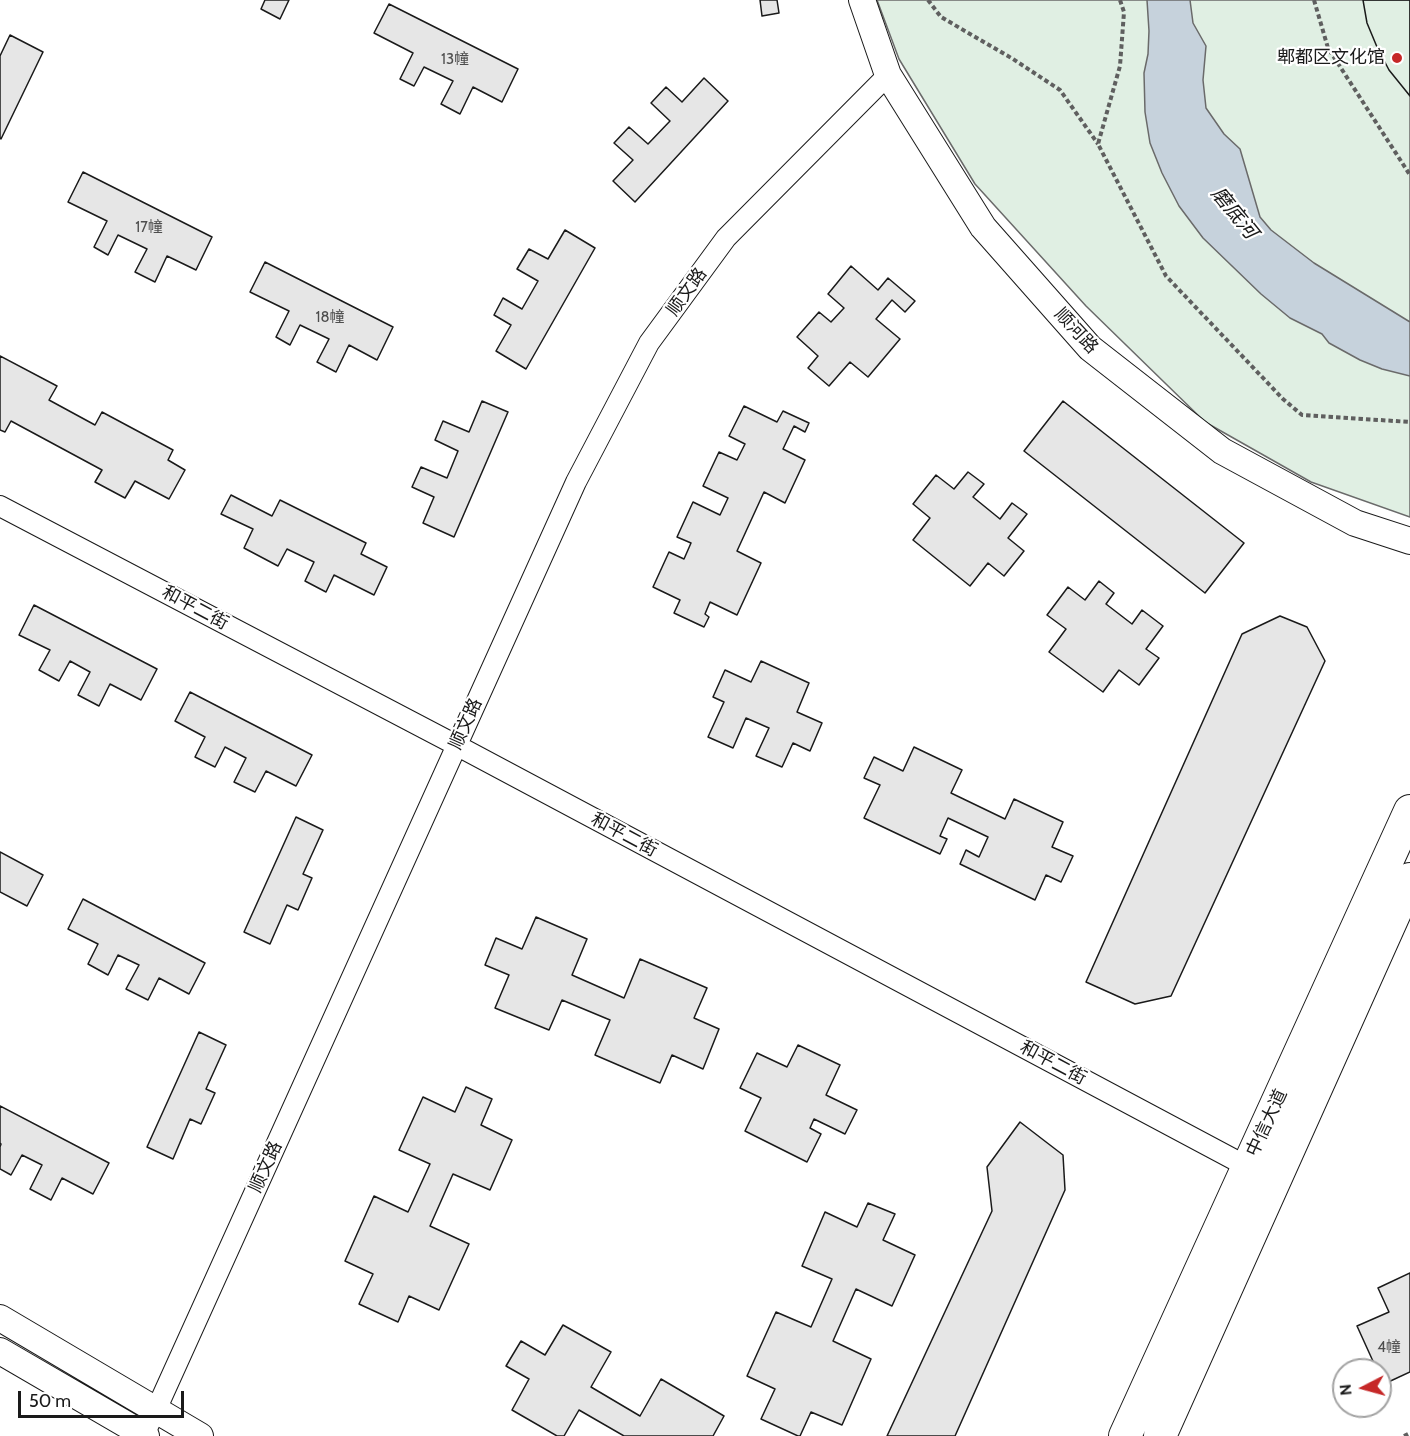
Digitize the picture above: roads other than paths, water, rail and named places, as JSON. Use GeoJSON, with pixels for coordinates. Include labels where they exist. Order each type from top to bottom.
{"type":"FeatureCollection","features":[{"type":"Feature","properties":{"kind":"main road","name":"中信大道"},"geometry":{"type":"LineString","coordinates":[[1125,1436],[1410,811]]}},
{"type":"Feature","properties":{"kind":"main road","name":"中信大道"},"geometry":{"type":"LineString","coordinates":[[1160,1436],[1410,879]]}},
{"type":"Feature","properties":{"kind":"street","name":"顺河路"},"geometry":{"type":"LineString","coordinates":[[862,0],[888,75],[983,227],[1090,348],[1222,451],[1355,523],[1410,541]]}},
{"type":"Feature","properties":{"kind":"street","name":"顺文路"},"geometry":{"type":"LineString","coordinates":[[144,1436],[576,482],[649,344],[726,238],[888,75]]}},
{"type":"Feature","properties":{"kind":"street","name":"和平二街"},"geometry":{"type":"LineString","coordinates":[[0,506],[1248,1167]]}},
{"type":"Feature","properties":{"kind":"street"},"geometry":{"type":"LineString","coordinates":[[0,1318],[200,1436]]}},
{"type":"Feature","properties":{"kind":"street"},"geometry":{"type":"LineString","coordinates":[[0,1351],[144,1436]]}},
{"type":"Feature","properties":{"kind":"water","name":"磨底河"},"geometry":{"type":"Polygon","coordinates":[[[1147,0],[1190,0],[1193,23],[1206,46],[1203,80],[1206,108],[1224,134],[1240,149],[1260,217],[1271,230],[1314,263],[1410,322],[1410,376],[1382,369],[1360,360],[1329,343],[1322,334],[1290,318],[1261,294],[1203,238],[1179,206],[1150,143],[1145,112],[1144,73],[1149,31],[1147,0]]]}},
{"type":"Feature","properties":{"kind":"place","name":"郫都区文化馆"},"geometry":{"type":"Point","coordinates":[1397,58]}}]}
